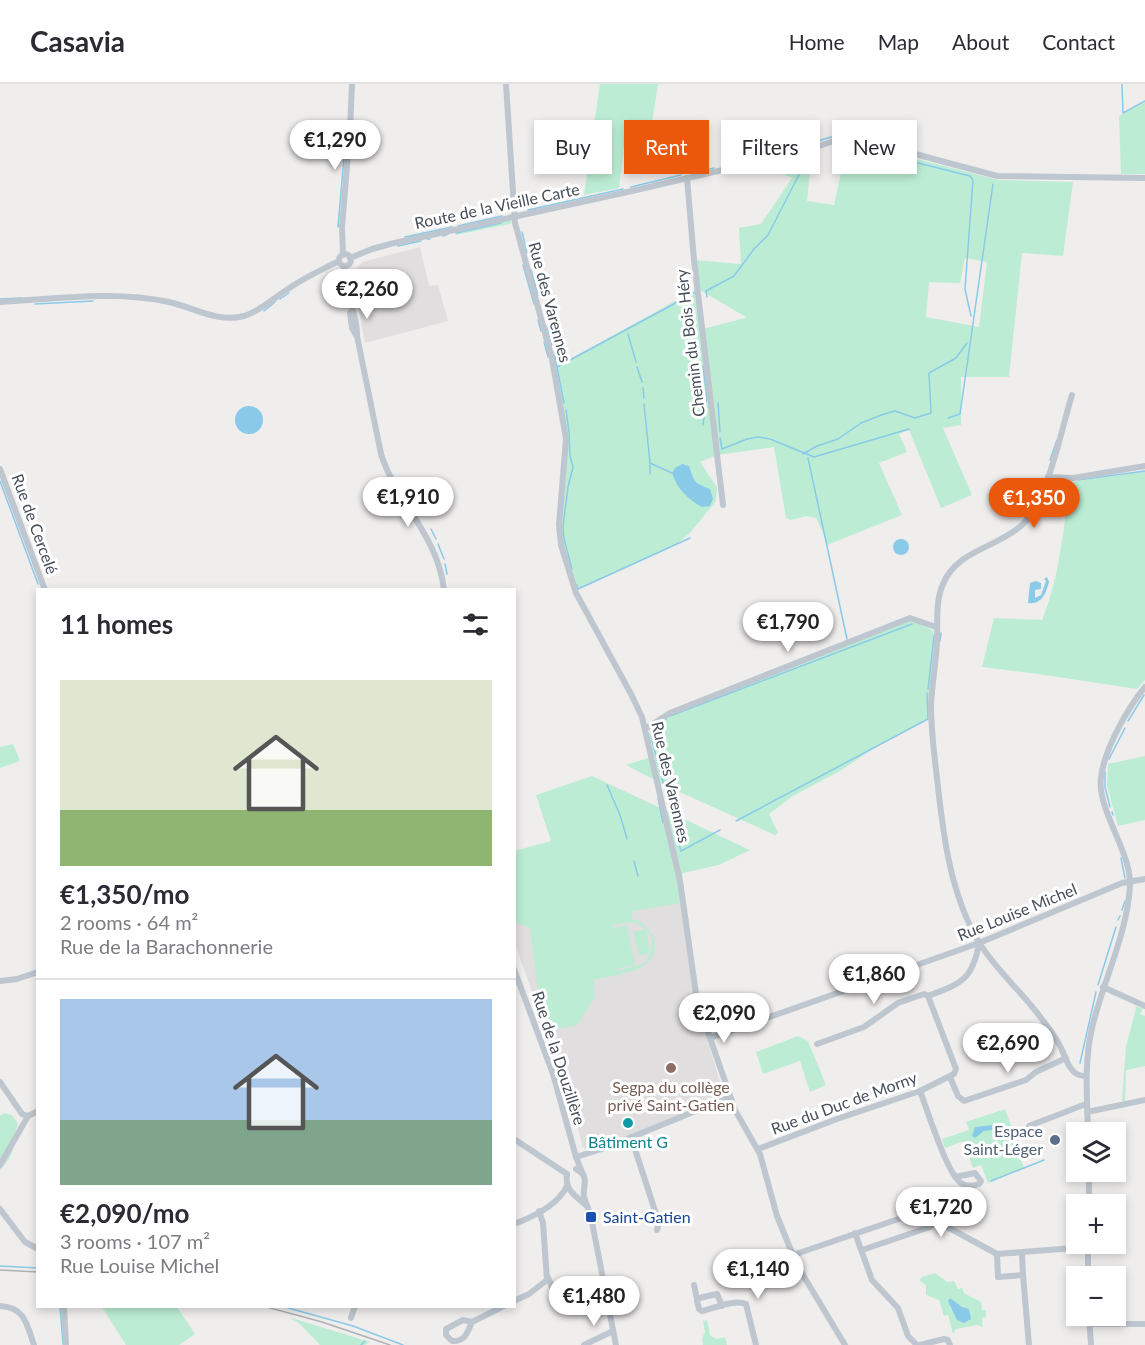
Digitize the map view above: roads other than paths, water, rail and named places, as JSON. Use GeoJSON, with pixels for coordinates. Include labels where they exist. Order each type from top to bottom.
{"type":"FeatureCollection","features":[{"type":"Feature","properties":{"kind":"street"},"geometry":{"type":"LineString","coordinates":[[352,84],[342,227],[342,260],[385,465],[422,528],[440,568],[444,588]]}},
{"type":"Feature","properties":{"kind":"street","name":"Rue des Varennes"},"geometry":{"type":"LineString","coordinates":[[506,84],[514,216],[552,359],[562,410],[566,452],[559,525],[563,554],[576,593],[631,694],[645,729],[680,881],[696,994],[730,1097],[740,1120],[758,1149],[774,1208],[793,1254],[845,1345]]}},
{"type":"Feature","properties":{"kind":"street","name":"Route de la Vieille Carte"},"geometry":{"type":"LineString","coordinates":[[342,260],[347,255],[350,258],[379,246],[687,178],[804,151],[828,142],[848,138],[997,176],[1145,178]]}},
{"type":"Feature","properties":{"kind":"street","name":"Chemin du Bois Héry"},"geometry":{"type":"LineString","coordinates":[[687,178],[695,269],[723,505]]}},
{"type":"Feature","properties":{"kind":"street"},"geometry":{"type":"LineString","coordinates":[[0,302],[137,297],[170,302],[218,317],[238,318],[253,313],[291,286],[342,260]]}},
{"type":"Feature","properties":{"kind":"street"},"geometry":{"type":"LineString","coordinates":[[1072,395],[1048,477],[1036,506],[1022,525],[962,559],[948,575],[940,594],[936,627],[932,726],[942,828],[959,895],[980,943],[996,966],[1039,1015],[1059,1044],[1074,1072],[1086,1076]]}},
{"type":"Feature","properties":{"kind":"street"},"geometry":{"type":"LineString","coordinates":[[1048,477],[1083,476],[1145,466]]}},
{"type":"Feature","properties":{"kind":"street","name":"Rue de Cercelé"},"geometry":{"type":"LineString","coordinates":[[0,469],[44,588]]}},
{"type":"Feature","properties":{"kind":"street"},"geometry":{"type":"LineString","coordinates":[[645,729],[670,713],[910,618],[936,627]]}},
{"type":"Feature","properties":{"kind":"street"},"geometry":{"type":"LineString","coordinates":[[1088,1122],[1086,1076],[1092,1030],[1124,922],[1130,881],[1100,780],[1104,761],[1115,738],[1127,714],[1145,687]]}},
{"type":"Feature","properties":{"kind":"street","name":"Rue Louise Michel"},"geometry":{"type":"LineString","coordinates":[[710,1038],[980,943],[1122,883],[1145,879]]}},
{"type":"Feature","properties":{"kind":"street"},"geometry":{"type":"LineString","coordinates":[[817,1044],[864,1027],[898,1003],[924,994],[928,996],[960,983],[971,969],[980,943]]}},
{"type":"Feature","properties":{"kind":"street"},"geometry":{"type":"LineString","coordinates":[[0,981],[36,973]]}},
{"type":"Feature","properties":{"kind":"street","name":"Rue de la Douzillère"},"geometry":{"type":"LineString","coordinates":[[516,974],[553,1074],[576,1157],[584,1177]]}},
{"type":"Feature","properties":{"kind":"street"},"geometry":{"type":"LineString","coordinates":[[1103,987],[1145,1006]]}},
{"type":"Feature","properties":{"kind":"street"},"geometry":{"type":"LineString","coordinates":[[928,996],[956,1069],[950,1077],[958,1096],[964,1101],[1026,1080],[1036,1072],[1066,1058]]}},
{"type":"Feature","properties":{"kind":"street","name":"Rue du Duc de Morny"},"geometry":{"type":"LineString","coordinates":[[758,1149],[920,1091],[950,1077]]}},
{"type":"Feature","properties":{"kind":"street"},"geometry":{"type":"LineString","coordinates":[[0,1082],[21,1113],[28,1116]]}},
{"type":"Feature","properties":{"kind":"street"},"geometry":{"type":"LineString","coordinates":[[920,1091],[948,1166],[955,1176]]}},
{"type":"Feature","properties":{"kind":"street"},"geometry":{"type":"LineString","coordinates":[[576,1157],[590,1154],[730,1097]]}},
{"type":"Feature","properties":{"kind":"street"},"geometry":{"type":"LineString","coordinates":[[1087,1112],[1145,1100]]}},
{"type":"Feature","properties":{"kind":"street"},"geometry":{"type":"LineString","coordinates":[[1029,1126],[1086,1104]]}},
{"type":"Feature","properties":{"kind":"street"},"geometry":{"type":"LineString","coordinates":[[0,1165],[28,1116],[36,1112]]}},
{"type":"Feature","properties":{"kind":"street"},"geometry":{"type":"LineString","coordinates":[[631,1137],[659,1223],[657,1230]]}},
{"type":"Feature","properties":{"kind":"street"},"geometry":{"type":"LineString","coordinates":[[516,1140],[567,1174]]}},
{"type":"Feature","properties":{"kind":"street","name":"Rue de la Douzillère"},"geometry":{"type":"LineString","coordinates":[[576,1157],[576,1169]]}},
{"type":"Feature","properties":{"kind":"street"},"geometry":{"type":"LineString","coordinates":[[567,1174],[576,1169],[584,1177],[586,1186],[584,1192],[616,1345]]}},
{"type":"Feature","properties":{"kind":"street"},"geometry":{"type":"LineString","coordinates":[[559,1198],[567,1186],[567,1174]]}},
{"type":"Feature","properties":{"kind":"street"},"geometry":{"type":"LineString","coordinates":[[567,1186],[588,1206]]}},
{"type":"Feature","properties":{"kind":"street"},"geometry":{"type":"LineString","coordinates":[[516,1223],[559,1198],[584,1192]]}},
{"type":"Feature","properties":{"kind":"street"},"geometry":{"type":"LineString","coordinates":[[0,1209],[25,1242],[36,1248]]}},
{"type":"Feature","properties":{"kind":"street"},"geometry":{"type":"LineString","coordinates":[[539,1211],[543,1223],[548,1277],[556,1297]]}},
{"type":"Feature","properties":{"kind":"street"},"geometry":{"type":"LineString","coordinates":[[793,1254],[912,1214],[924,1215],[997,1254],[1066,1248]]}},
{"type":"Feature","properties":{"kind":"street"},"geometry":{"type":"LineString","coordinates":[[862,1250],[930,1227],[936,1221]]}},
{"type":"Feature","properties":{"kind":"street"},"geometry":{"type":"LineString","coordinates":[[855,1233],[874,1283],[898,1308],[908,1336],[919,1345],[944,1339],[948,1340],[950,1345]]}},
{"type":"Feature","properties":{"kind":"street"},"geometry":{"type":"LineString","coordinates":[[1022,1253],[1029,1345]]}},
{"type":"Feature","properties":{"kind":"street"},"geometry":{"type":"LineString","coordinates":[[997,1254],[998,1277],[1023,1275]]}},
{"type":"Feature","properties":{"kind":"street"},"geometry":{"type":"LineString","coordinates":[[516,1300],[544,1284],[548,1277]]}},
{"type":"Feature","properties":{"kind":"street"},"geometry":{"type":"LineString","coordinates":[[694,1285],[701,1311],[739,1302],[746,1304],[756,1345]]}},
{"type":"Feature","properties":{"kind":"street"},"geometry":{"type":"LineString","coordinates":[[697,1299],[717,1294],[722,1306]]}},
{"type":"Feature","properties":{"kind":"street"},"geometry":{"type":"LineString","coordinates":[[0,1306],[13,1307],[21,1313],[34,1345]]}},
{"type":"Feature","properties":{"kind":"street"},"geometry":{"type":"LineString","coordinates":[[64,1308],[66,1345]]}},
{"type":"Feature","properties":{"kind":"street"},"geometry":{"type":"LineString","coordinates":[[351,1318],[354,1308]]}},
{"type":"Feature","properties":{"kind":"street"},"geometry":{"type":"LineString","coordinates":[[472,1322],[500,1308]]}},
{"type":"Feature","properties":{"kind":"street"},"geometry":{"type":"LineString","coordinates":[[1126,1324],[1145,1324]]}},
{"type":"Feature","properties":{"kind":"street"},"geometry":{"type":"LineString","coordinates":[[1090,1326],[1091,1345]]}},
{"type":"Feature","properties":{"kind":"street"},"geometry":{"type":"LineString","coordinates":[[584,1345],[613,1331]]}},
{"type":"Feature","properties":{"kind":"water"},"geometry":{"type":"Polygon","coordinates":[[[249,406],[259,410],[263,420],[259,430],[249,434],[239,430],[235,420],[239,410],[249,406]]]}},
{"type":"Feature","properties":{"kind":"water"},"geometry":{"type":"Polygon","coordinates":[[[682,464],[689,466],[697,483],[710,489],[713,499],[710,506],[702,507],[697,504],[677,484],[672,473],[682,464]]]}},
{"type":"Feature","properties":{"kind":"water"},"geometry":{"type":"Polygon","coordinates":[[[901,539],[909,547],[901,555],[893,547],[901,539]]]}},
{"type":"Feature","properties":{"kind":"water"},"geometry":{"type":"Polygon","coordinates":[[[1047,577],[1049,582],[1043,597],[1037,602],[1028,603],[1030,583],[1036,581],[1041,583],[1041,589],[1035,590],[1035,598],[1041,595],[1046,581],[1044,579],[1047,577]]]}},
{"type":"Feature","properties":{"kind":"water"},"geometry":{"type":"Polygon","coordinates":[[[994,1125],[1000,1129],[984,1131],[975,1138],[972,1136],[975,1127],[994,1125]]]}},
{"type":"Feature","properties":{"kind":"water"},"geometry":{"type":"Polygon","coordinates":[[[950,1298],[969,1309],[971,1319],[964,1323],[957,1320],[948,1301],[950,1298]]]}},
{"type":"Feature","properties":{"kind":"waterway"},"geometry":{"type":"LineString","coordinates":[[1122,84],[1123,113],[1145,101]]}},
{"type":"Feature","properties":{"kind":"waterway"},"geometry":{"type":"LineString","coordinates":[[820,141],[832,137]]}},
{"type":"Feature","properties":{"kind":"waterway"},"geometry":{"type":"LineString","coordinates":[[338,227],[345,145]]}},
{"type":"Feature","properties":{"kind":"waterway"},"geometry":{"type":"LineString","coordinates":[[917,163],[970,176],[973,180],[965,289],[971,316]]}},
{"type":"Feature","properties":{"kind":"waterway"},"geometry":{"type":"LineString","coordinates":[[709,169],[714,168]]}},
{"type":"Feature","properties":{"kind":"waterway"},"geometry":{"type":"LineString","coordinates":[[707,297],[706,291],[734,276],[754,249],[768,235],[799,174]]}},
{"type":"Feature","properties":{"kind":"waterway"},"geometry":{"type":"LineString","coordinates":[[631,187],[681,175]]}},
{"type":"Feature","properties":{"kind":"waterway"},"geometry":{"type":"LineString","coordinates":[[948,418],[960,414],[993,184]]}},
{"type":"Feature","properties":{"kind":"waterway"},"geometry":{"type":"LineString","coordinates":[[528,210],[623,189]]}},
{"type":"Feature","properties":{"kind":"waterway"},"geometry":{"type":"LineString","coordinates":[[458,226],[502,216]]}},
{"type":"Feature","properties":{"kind":"waterway"},"geometry":{"type":"LineString","coordinates":[[456,233],[501,223]]}},
{"type":"Feature","properties":{"kind":"waterway"},"geometry":{"type":"LineString","coordinates":[[405,237],[452,227]]}},
{"type":"Feature","properties":{"kind":"waterway"},"geometry":{"type":"LineString","coordinates":[[522,232],[527,253]]}},
{"type":"Feature","properties":{"kind":"waterway"},"geometry":{"type":"LineString","coordinates":[[443,236],[448,234]]}},
{"type":"Feature","properties":{"kind":"waterway"},"geometry":{"type":"LineString","coordinates":[[398,246],[421,241]]}},
{"type":"Feature","properties":{"kind":"waterway"},"geometry":{"type":"LineString","coordinates":[[523,265],[534,304]]}},
{"type":"Feature","properties":{"kind":"waterway"},"geometry":{"type":"LineString","coordinates":[[531,270],[538,295]]}},
{"type":"Feature","properties":{"kind":"waterway"},"geometry":{"type":"LineString","coordinates":[[557,367],[696,292]]}},
{"type":"Feature","properties":{"kind":"waterway"},"geometry":{"type":"LineString","coordinates":[[280,299],[289,293]]}},
{"type":"Feature","properties":{"kind":"waterway"},"geometry":{"type":"LineString","coordinates":[[0,299],[21,298]]}},
{"type":"Feature","properties":{"kind":"waterway"},"geometry":{"type":"LineString","coordinates":[[35,304],[93,301]]}},
{"type":"Feature","properties":{"kind":"waterway"},"geometry":{"type":"LineString","coordinates":[[264,311],[275,302]]}},
{"type":"Feature","properties":{"kind":"waterway"},"geometry":{"type":"LineString","coordinates":[[538,320],[541,331]]}},
{"type":"Feature","properties":{"kind":"waterway"},"geometry":{"type":"LineString","coordinates":[[547,326],[552,345]]}},
{"type":"Feature","properties":{"kind":"waterway"},"geometry":{"type":"LineString","coordinates":[[628,334],[636,362]]}},
{"type":"Feature","properties":{"kind":"waterway"},"geometry":{"type":"LineString","coordinates":[[544,342],[548,357]]}},
{"type":"Feature","properties":{"kind":"waterway"},"geometry":{"type":"LineString","coordinates":[[803,454],[817,446],[838,439],[861,423],[884,414],[895,411],[915,418],[931,413],[929,373],[956,358],[967,343]]}},
{"type":"Feature","properties":{"kind":"waterway"},"geometry":{"type":"LineString","coordinates":[[554,352],[564,403]]}},
{"type":"Feature","properties":{"kind":"waterway"},"geometry":{"type":"LineString","coordinates":[[703,366],[707,398],[703,425]]}},
{"type":"Feature","properties":{"kind":"waterway"},"geometry":{"type":"LineString","coordinates":[[637,367],[642,382]]}},
{"type":"Feature","properties":{"kind":"waterway"},"geometry":{"type":"LineString","coordinates":[[643,388],[644,398]]}},
{"type":"Feature","properties":{"kind":"waterway"},"geometry":{"type":"LineString","coordinates":[[718,403],[720,431]]}},
{"type":"Feature","properties":{"kind":"waterway"},"geometry":{"type":"LineString","coordinates":[[644,404],[650,463],[672,473]]}},
{"type":"Feature","properties":{"kind":"waterway"},"geometry":{"type":"LineString","coordinates":[[566,410],[573,467],[563,526],[572,569]]}},
{"type":"Feature","properties":{"kind":"waterway"},"geometry":{"type":"LineString","coordinates":[[720,438],[722,449],[758,437],[770,439],[814,457],[909,429]]}},
{"type":"Feature","properties":{"kind":"waterway"},"geometry":{"type":"LineString","coordinates":[[1050,460],[1057,440]]}},
{"type":"Feature","properties":{"kind":"waterway"},"geometry":{"type":"LineString","coordinates":[[808,458],[847,639]]}},
{"type":"Feature","properties":{"kind":"waterway"},"geometry":{"type":"LineString","coordinates":[[650,463],[650,474]]}},
{"type":"Feature","properties":{"kind":"waterway"},"geometry":{"type":"LineString","coordinates":[[1078,480],[1145,471]]}},
{"type":"Feature","properties":{"kind":"waterway"},"geometry":{"type":"LineString","coordinates":[[0,481],[38,584]]}},
{"type":"Feature","properties":{"kind":"waterway"},"geometry":{"type":"LineString","coordinates":[[1053,482],[1070,481]]}},
{"type":"Feature","properties":{"kind":"waterway"},"geometry":{"type":"LineString","coordinates":[[431,529],[436,539]]}},
{"type":"Feature","properties":{"kind":"waterway"},"geometry":{"type":"LineString","coordinates":[[577,585],[578,589],[690,538]]}},
{"type":"Feature","properties":{"kind":"waterway"},"geometry":{"type":"LineString","coordinates":[[438,544],[444,559]]}},
{"type":"Feature","properties":{"kind":"waterway"},"geometry":{"type":"LineString","coordinates":[[445,564],[447,574]]}},
{"type":"Feature","properties":{"kind":"waterway"},"geometry":{"type":"LineString","coordinates":[[670,716],[912,624]]}},
{"type":"Feature","properties":{"kind":"waterway"},"geometry":{"type":"LineString","coordinates":[[940,641],[941,633]]}},
{"type":"Feature","properties":{"kind":"waterway"},"geometry":{"type":"LineString","coordinates":[[928,689],[934,636]]}},
{"type":"Feature","properties":{"kind":"waterway"},"geometry":{"type":"LineString","coordinates":[[736,821],[928,719],[927,693]]}},
{"type":"Feature","properties":{"kind":"waterway"},"geometry":{"type":"LineString","coordinates":[[1128,721],[1144,695]]}},
{"type":"Feature","properties":{"kind":"waterway"},"geometry":{"type":"LineString","coordinates":[[666,719],[651,736],[681,851],[720,830]]}},
{"type":"Feature","properties":{"kind":"waterway"},"geometry":{"type":"LineString","coordinates":[[1109,759],[1125,728]]}},
{"type":"Feature","properties":{"kind":"waterway"},"geometry":{"type":"LineString","coordinates":[[1105,772],[1105,787],[1110,807]]}},
{"type":"Feature","properties":{"kind":"waterway"},"geometry":{"type":"LineString","coordinates":[[607,785],[627,839]]}},
{"type":"Feature","properties":{"kind":"waterway"},"geometry":{"type":"LineString","coordinates":[[658,798],[663,823]]}},
{"type":"Feature","properties":{"kind":"waterway"},"geometry":{"type":"LineString","coordinates":[[1121,858],[1125,878]]}},
{"type":"Feature","properties":{"kind":"waterway"},"geometry":{"type":"LineString","coordinates":[[634,861],[638,876]]}},
{"type":"Feature","properties":{"kind":"waterway"},"geometry":{"type":"LineString","coordinates":[[1122,910],[1125,901]]}},
{"type":"Feature","properties":{"kind":"waterway"},"geometry":{"type":"LineString","coordinates":[[1118,920],[1120,916]]}},
{"type":"Feature","properties":{"kind":"waterway"},"geometry":{"type":"LineString","coordinates":[[1098,985],[1116,927]]}},
{"type":"Feature","properties":{"kind":"waterway"},"geometry":{"type":"LineString","coordinates":[[1080,1063],[1096,992]]}},
{"type":"Feature","properties":{"kind":"waterway"},"geometry":{"type":"LineString","coordinates":[[991,1181],[1044,1160]]}},
{"type":"Feature","properties":{"kind":"waterway"},"geometry":{"type":"LineString","coordinates":[[0,1266],[36,1268]]}},
{"type":"Feature","properties":{"kind":"waterway"},"geometry":{"type":"LineString","coordinates":[[60,1308],[63,1344]]}},
{"type":"Feature","properties":{"kind":"waterway"},"geometry":{"type":"LineString","coordinates":[[288,1308],[353,1326],[403,1345]]}},
{"type":"Feature","properties":{"kind":"waterway"},"geometry":{"type":"LineString","coordinates":[[361,1345],[365,1341]]}},
{"type":"Feature","properties":{"kind":"railway"},"geometry":{"type":"LineString","coordinates":[[0,1270],[36,1272]]}},
{"type":"Feature","properties":{"kind":"railway"},"geometry":{"type":"LineString","coordinates":[[270,1308],[322,1322],[390,1345]]}},
{"type":"Feature","properties":{"kind":"place","name":"Segpa du collège privé Saint-Gatien"},"geometry":{"type":"Point","coordinates":[671,1068]}},
{"type":"Feature","properties":{"kind":"place","name":"Bâtiment G"},"geometry":{"type":"Point","coordinates":[628,1123]}},
{"type":"Feature","properties":{"kind":"place","name":"Espace Saint-Léger"},"geometry":{"type":"Point","coordinates":[1055,1140]}},
{"type":"Feature","properties":{"kind":"place","name":"Saint-Gatien"},"geometry":{"type":"Point","coordinates":[591,1217]}}]}
